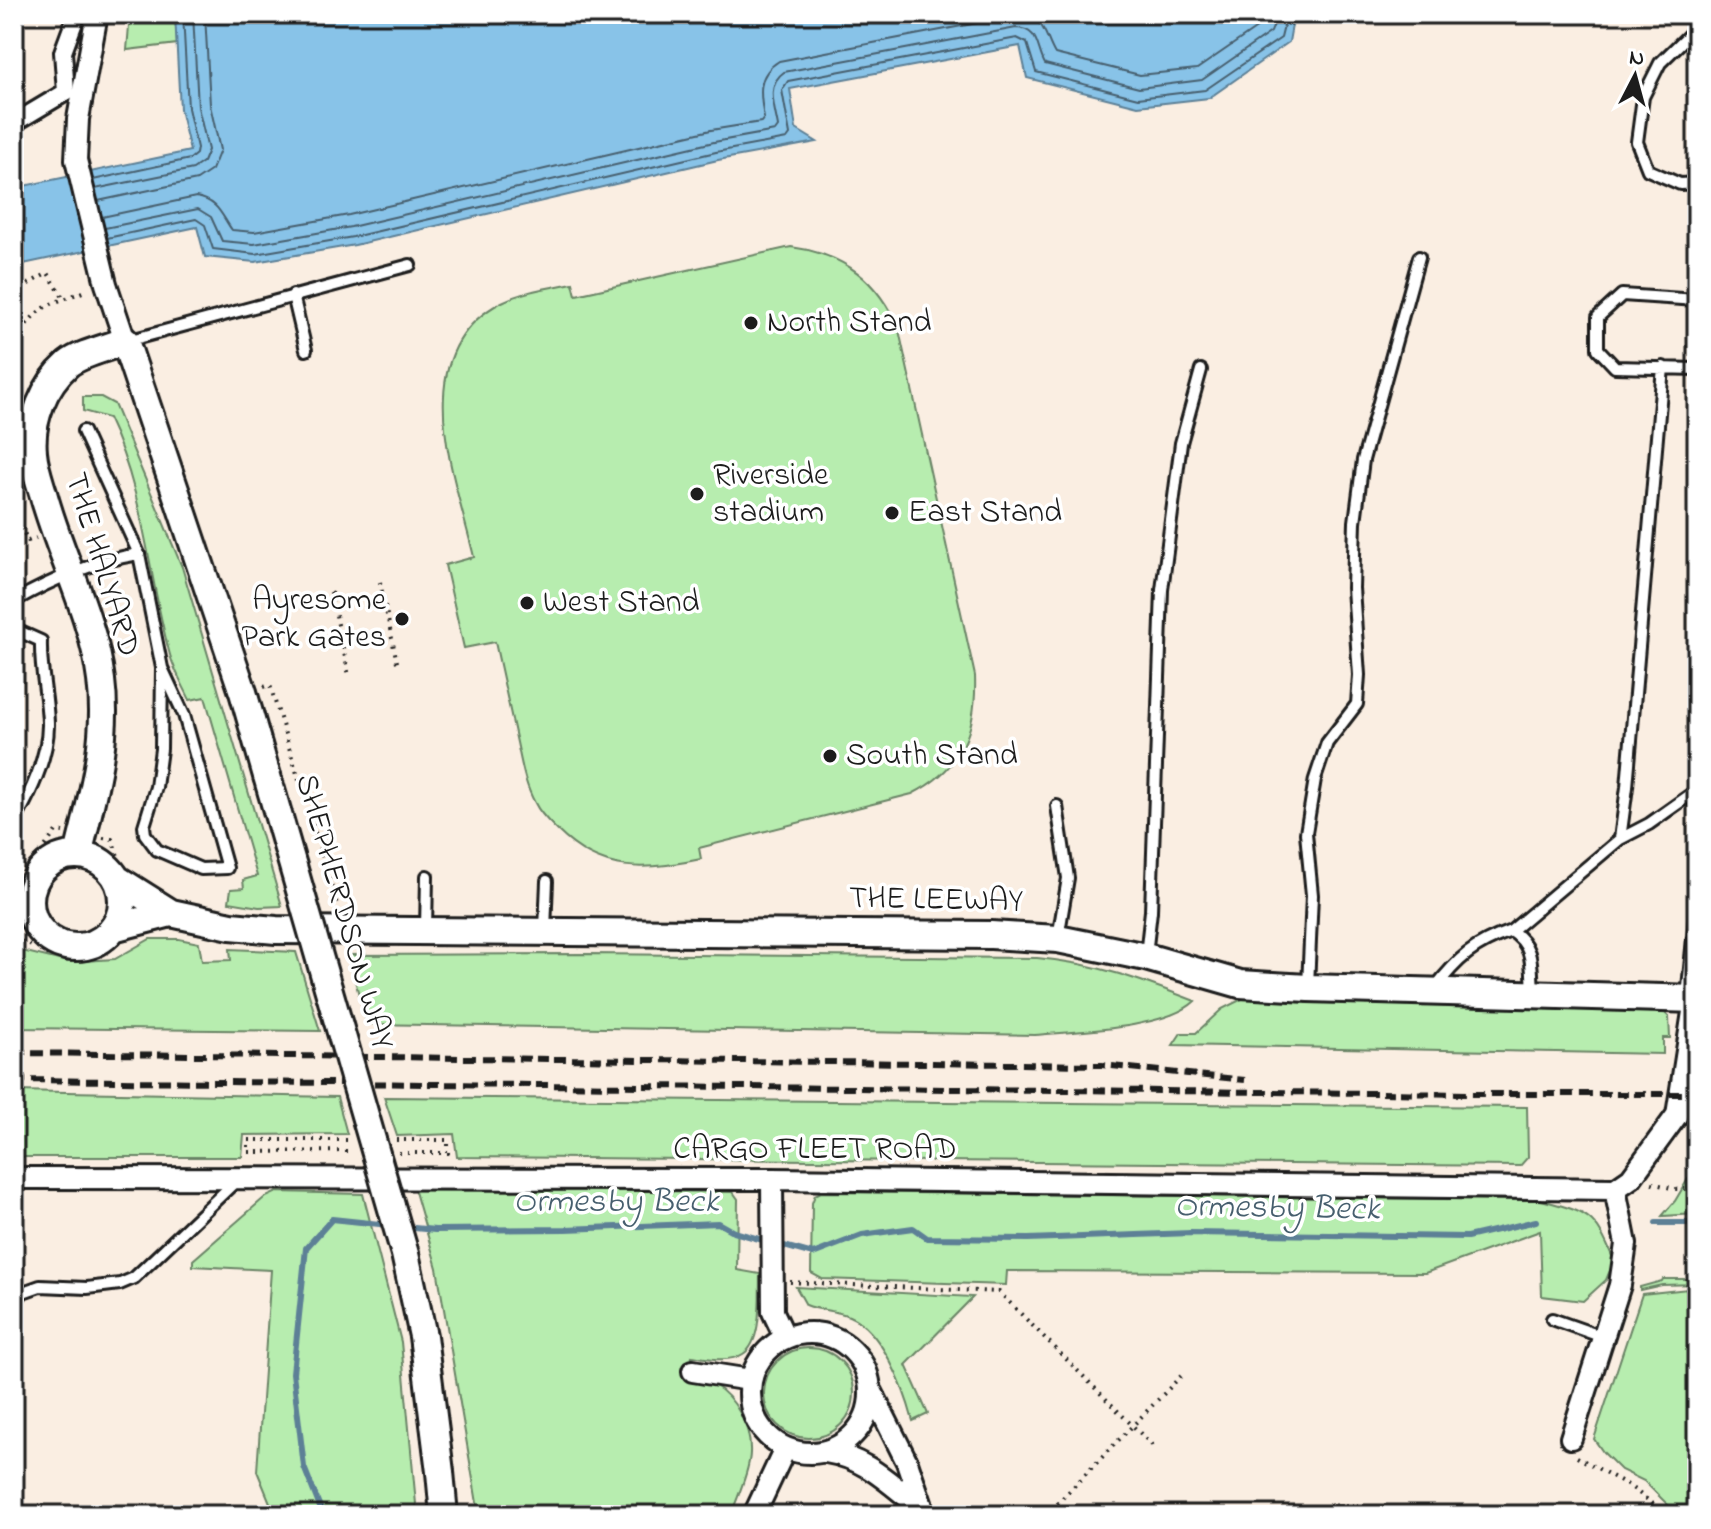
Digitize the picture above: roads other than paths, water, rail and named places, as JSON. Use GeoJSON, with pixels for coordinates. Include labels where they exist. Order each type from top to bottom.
{"type":"FeatureCollection","features":[{"type":"Feature","properties":{"kind":"street"},"geometry":{"type":"LineString","coordinates":[[14,123],[66,92],[63,52],[77,14]]}},
{"type":"Feature","properties":{"kind":"street"},"geometry":{"type":"LineString","coordinates":[[97,14],[78,119],[76,160],[106,284],[125,341]]}},
{"type":"Feature","properties":{"kind":"street","name":"THE HALYARD"},"geometry":{"type":"LineString","coordinates":[[78,855],[95,793],[104,721],[101,679],[93,639],[53,531],[32,450],[36,417],[45,391],[70,362],[125,341]]}},
{"type":"Feature","properties":{"kind":"street","name":"SHEPHERDSON WAY"},"geometry":{"type":"LineString","coordinates":[[125,341],[243,692],[405,1254],[423,1336],[444,1515]]}},
{"type":"Feature","properties":{"kind":"street"},"geometry":{"type":"LineString","coordinates":[[78,855],[94,858],[107,867],[117,879],[122,894],[113,938],[105,937],[75,947],[60,944],[43,931],[36,923],[31,908],[31,894],[21,886],[52,861],[78,855]]}},
{"type":"Feature","properties":{"kind":"street","name":"THE LEEWAY"},"geometry":{"type":"LineString","coordinates":[[117,879],[171,913],[231,926],[276,930],[991,935],[1058,939],[1146,957],[1240,984],[1693,999]]}},
{"type":"Feature","properties":{"kind":"street","name":"THE LEEWAY"},"geometry":{"type":"LineString","coordinates":[[113,938],[171,913]]}},
{"type":"Feature","properties":{"kind":"street"},"geometry":{"type":"LineString","coordinates":[[14,923],[43,931]]}},
{"type":"Feature","properties":{"kind":"street"},"geometry":{"type":"LineString","coordinates":[[1571,1438],[1620,1285],[1626,1244],[1622,1191],[1677,1115],[1693,999]]}},
{"type":"Feature","properties":{"kind":"street","name":"CARGO FLEET ROAD"},"geometry":{"type":"LineString","coordinates":[[14,1178],[772,1179],[1622,1191]]}},
{"type":"Feature","properties":{"kind":"street"},"geometry":{"type":"LineString","coordinates":[[772,1179],[773,1312],[785,1337]]}},
{"type":"Feature","properties":{"kind":"street"},"geometry":{"type":"LineString","coordinates":[[808,1332],[830,1336],[850,1347],[864,1366],[870,1388],[907,1462],[923,1511],[871,1467],[847,1455],[826,1452],[805,1454],[785,1449],[768,1437],[755,1421],[749,1401],[750,1380],[757,1362],[769,1348],[785,1337],[808,1332]]}},
{"type":"Feature","properties":{"kind":"street"},"geometry":{"type":"LineString","coordinates":[[693,1371],[750,1380]]}},
{"type":"Feature","properties":{"kind":"street"},"geometry":{"type":"LineString","coordinates":[[826,1452],[845,1443],[860,1428],[869,1409],[870,1388]]}},
{"type":"Feature","properties":{"kind":"street"},"geometry":{"type":"LineString","coordinates":[[754,1515],[785,1449]]}},
{"type":"Feature","properties":{"kind":"lane"},"geometry":{"type":"LineString","coordinates":[[1697,27],[1660,63],[1643,97],[1637,142],[1648,170],[1680,184],[1697,183]]}},
{"type":"Feature","properties":{"kind":"lane"},"geometry":{"type":"LineString","coordinates":[[1308,988],[1312,895],[1306,833],[1315,779],[1327,743],[1357,704],[1359,675],[1353,588],[1355,522],[1363,460],[1419,257]]}},
{"type":"Feature","properties":{"kind":"lane"},"geometry":{"type":"LineString","coordinates":[[125,341],[410,265]]}},
{"type":"Feature","properties":{"kind":"lane"},"geometry":{"type":"LineString","coordinates":[[293,295],[306,350]]}},
{"type":"Feature","properties":{"kind":"lane"},"geometry":{"type":"LineString","coordinates":[[1697,300],[1622,295],[1598,317],[1598,349],[1615,367],[1697,369]]}},
{"type":"Feature","properties":{"kind":"lane"},"geometry":{"type":"LineString","coordinates":[[1620,839],[1663,367]]}},
{"type":"Feature","properties":{"kind":"lane"},"geometry":{"type":"LineString","coordinates":[[1146,957],[1151,911],[1162,590],[1181,443],[1201,370]]}},
{"type":"Feature","properties":{"kind":"lane"},"geometry":{"type":"LineString","coordinates":[[83,431],[139,554],[162,668],[161,749],[156,787],[144,826],[145,834],[157,850],[201,869],[227,868],[184,715],[162,668]]}},
{"type":"Feature","properties":{"kind":"lane"},"geometry":{"type":"LineString","coordinates":[[14,601],[70,573],[108,559],[139,554]]}},
{"type":"Feature","properties":{"kind":"lane"},"geometry":{"type":"LineString","coordinates":[[14,629],[41,641],[40,665],[48,724],[35,787],[14,822]]}},
{"type":"Feature","properties":{"kind":"lane"},"geometry":{"type":"LineString","coordinates":[[1433,991],[1454,963],[1482,941],[1511,931],[1620,839],[1649,824],[1697,790]]}},
{"type":"Feature","properties":{"kind":"lane"},"geometry":{"type":"LineString","coordinates":[[1057,806],[1068,878],[1058,939]]}},
{"type":"Feature","properties":{"kind":"lane"},"geometry":{"type":"LineString","coordinates":[[426,929],[427,876]]}},
{"type":"Feature","properties":{"kind":"lane"},"geometry":{"type":"LineString","coordinates":[[545,930],[547,881]]}},
{"type":"Feature","properties":{"kind":"lane"},"geometry":{"type":"LineString","coordinates":[[1693,999],[1697,900]]}},
{"type":"Feature","properties":{"kind":"lane"},"geometry":{"type":"LineString","coordinates":[[1511,931],[1524,939],[1530,955],[1534,995]]}},
{"type":"Feature","properties":{"kind":"lane"},"geometry":{"type":"LineString","coordinates":[[14,1303],[23,1292],[40,1286],[87,1288],[120,1284],[134,1278],[238,1179]]}},
{"type":"Feature","properties":{"kind":"lane"},"geometry":{"type":"LineString","coordinates":[[1552,1319],[1603,1337]]}},
{"type":"Feature","properties":{"kind":"water"},"geometry":{"type":"Polygon","coordinates":[[[175,14],[1308,14],[1292,25],[1289,42],[1209,98],[1138,106],[1027,78],[1020,46],[790,89],[796,129],[817,142],[718,160],[355,245],[255,262],[205,257],[197,227],[14,266],[14,188],[190,151],[180,109],[175,14]]]}},
{"type":"Feature","properties":{"kind":"waterway","name":"Ormesby Beck"},"geometry":{"type":"LineString","coordinates":[[323,1515],[304,1467],[293,1373],[306,1248],[332,1219],[389,1225]]}},
{"type":"Feature","properties":{"kind":"waterway","name":"Ormesby Beck"},"geometry":{"type":"LineString","coordinates":[[404,1227],[435,1230],[566,1229],[718,1223],[734,1232],[813,1254],[862,1235],[913,1228],[927,1238],[1028,1239],[1191,1233],[1467,1237],[1536,1221]]}},
{"type":"Feature","properties":{"kind":"waterway","name":"Ormesby Beck"},"geometry":{"type":"LineString","coordinates":[[1656,1223],[1697,1223]]}},
{"type":"Feature","properties":{"kind":"railway"},"geometry":{"type":"LineString","coordinates":[[14,1053],[1102,1065],[1245,1080]]}},
{"type":"Feature","properties":{"kind":"railway"},"geometry":{"type":"LineString","coordinates":[[14,1080],[1697,1094]]}},
{"type":"Feature","properties":{"kind":"place","name":"North Stand"},"geometry":{"type":"Point","coordinates":[751,323]}},
{"type":"Feature","properties":{"kind":"place","name":"Riverside stadium"},"geometry":{"type":"Point","coordinates":[697,494]}},
{"type":"Feature","properties":{"kind":"place","name":"East Stand"},"geometry":{"type":"Point","coordinates":[892,513]}},
{"type":"Feature","properties":{"kind":"place","name":"West Stand"},"geometry":{"type":"Point","coordinates":[527,603]}},
{"type":"Feature","properties":{"kind":"place","name":"Ayresome Park Gates"},"geometry":{"type":"Point","coordinates":[402,619]}},
{"type":"Feature","properties":{"kind":"place","name":"South Stand"},"geometry":{"type":"Point","coordinates":[830,756]}}]}
